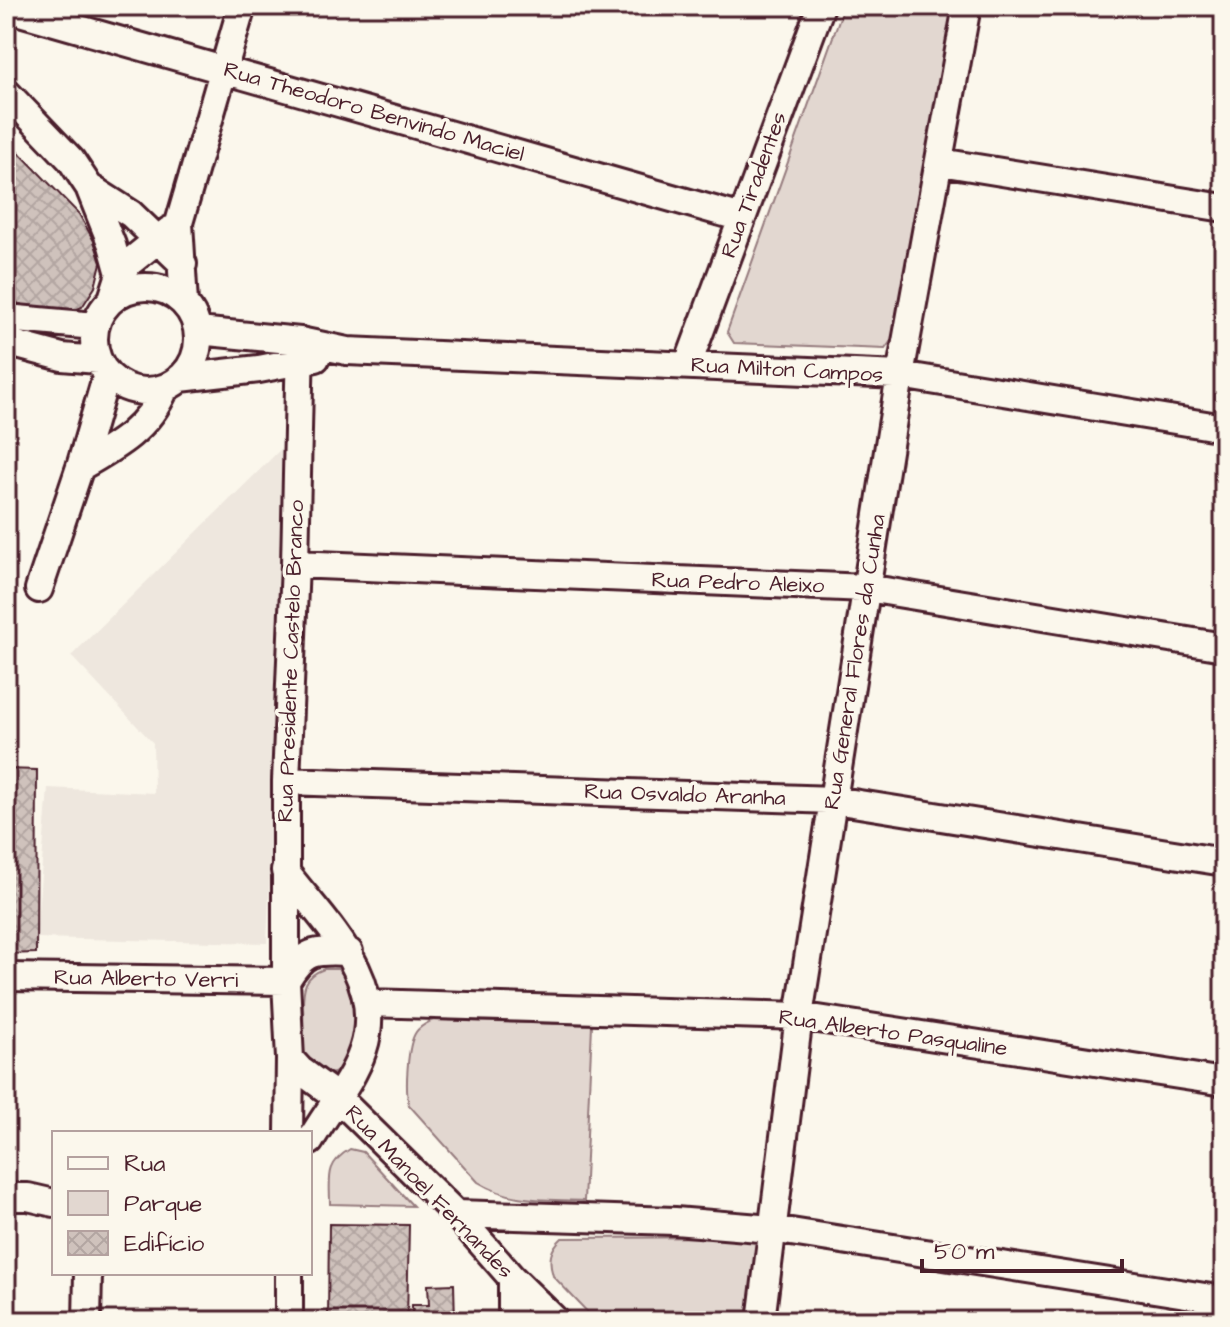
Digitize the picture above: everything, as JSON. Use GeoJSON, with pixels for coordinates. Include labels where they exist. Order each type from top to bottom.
{"type":"FeatureCollection","features":[{"type":"Feature","properties":{"kind":"street"},"geometry":{"type":"LineString","coordinates":[[184,303],[179,223],[242,6]]}},
{"type":"Feature","properties":{"kind":"street","name":"Rua Tiradentes"},"geometry":{"type":"LineString","coordinates":[[688,364],[821,6]]}},
{"type":"Feature","properties":{"kind":"street","name":"Rua General Flores da Cunha"},"geometry":{"type":"LineString","coordinates":[[761,1321],[799,1016],[900,375],[967,6]]}},
{"type":"Feature","properties":{"kind":"street","name":"Rua Theodoro Benvindo Maciel"},"geometry":{"type":"LineString","coordinates":[[6,8],[742,218]]}},
{"type":"Feature","properties":{"kind":"street"},"geometry":{"type":"LineString","coordinates":[[6,92],[71,160],[89,187],[112,245],[116,287]]}},
{"type":"Feature","properties":{"kind":"street"},"geometry":{"type":"LineString","coordinates":[[940,162],[1224,208]]}},
{"type":"Feature","properties":{"kind":"street"},"geometry":{"type":"LineString","coordinates":[[89,187],[131,214],[183,264]]}},
{"type":"Feature","properties":{"kind":"street"},"geometry":{"type":"LineString","coordinates":[[173,383],[150,392],[119,384],[102,367],[94,343],[95,326],[101,311],[130,262],[179,223]]}},
{"type":"Feature","properties":{"kind":"street"},"geometry":{"type":"LineString","coordinates":[[80,467],[140,428],[173,383],[191,365],[197,348],[198,331],[193,316],[172,293],[157,287],[126,290],[116,287]]}},
{"type":"Feature","properties":{"kind":"street"},"geometry":{"type":"LineString","coordinates":[[6,318],[95,326]]}},
{"type":"Feature","properties":{"kind":"street","name":"Rua Milton Campos"},"geometry":{"type":"LineString","coordinates":[[198,331],[300,351],[688,364],[900,375],[1224,428]]}},
{"type":"Feature","properties":{"kind":"street"},"geometry":{"type":"LineString","coordinates":[[6,342],[102,367]]}},
{"type":"Feature","properties":{"kind":"street","name":"Rua Milton Campos"},"geometry":{"type":"LineString","coordinates":[[173,383],[300,351]]}},
{"type":"Feature","properties":{"kind":"street","name":"Rua Presidente Castelo Branco"},"geometry":{"type":"LineString","coordinates":[[289,1131],[286,781],[300,351]]}},
{"type":"Feature","properties":{"kind":"street"},"geometry":{"type":"LineString","coordinates":[[39,589],[80,467],[102,367]]}},
{"type":"Feature","properties":{"kind":"street","name":"Rua Pedro Aleixo"},"geometry":{"type":"LineString","coordinates":[[295,564],[867,588],[1224,647]]}},
{"type":"Feature","properties":{"kind":"street","name":"Rua Osvaldo Aranha"},"geometry":{"type":"LineString","coordinates":[[286,781],[834,800],[1224,862]]}},
{"type":"Feature","properties":{"kind":"street"},"geometry":{"type":"LineString","coordinates":[[285,871],[349,952],[365,985],[368,1003],[363,1049],[352,1074],[312,1138]]}},
{"type":"Feature","properties":{"kind":"street"},"geometry":{"type":"LineString","coordinates":[[286,981],[298,960],[315,951],[349,952]]}},
{"type":"Feature","properties":{"kind":"street","name":"Rua Alberto Verri"},"geometry":{"type":"LineString","coordinates":[[6,977],[286,981]]}},
{"type":"Feature","properties":{"kind":"street","name":"Rua Alberto Pasqualine"},"geometry":{"type":"LineString","coordinates":[[368,1003],[799,1016],[1224,1082]]}},
{"type":"Feature","properties":{"kind":"street","name":"Rua Manoel Fernandes"},"geometry":{"type":"LineString","coordinates":[[290,1059],[337,1097],[456,1214],[512,1278],[556,1321]]}},
{"type":"Feature","properties":{"kind":"street"},"geometry":{"type":"LineString","coordinates":[[6,1197],[28,1197],[52,1203]]}},
{"type":"Feature","properties":{"kind":"street"},"geometry":{"type":"LineString","coordinates":[[456,1214],[675,1221],[772,1229],[1224,1300]]}},
{"type":"Feature","properties":{"kind":"street"},"geometry":{"type":"LineString","coordinates":[[87,1321],[88,1275]]}},
{"type":"Feature","properties":{"kind":"street"},"geometry":{"type":"LineString","coordinates":[[289,1275],[289,1321]]}},
{"type":"Feature","properties":{"kind":"street"},"geometry":{"type":"LineString","coordinates":[[512,1278],[512,1321]]}},
{"type":"Feature","properties":{"kind":"shaded area"},"geometry":{"type":"Polygon","coordinates":[[[288,442],[267,943],[36,938],[48,788],[154,793],[153,743],[71,656],[288,442]]]}},
{"type":"Feature","properties":{"kind":"green space"},"geometry":{"type":"Polygon","coordinates":[[[844,6],[954,6],[896,334],[885,349],[734,343],[727,332],[844,6]]]}},
{"type":"Feature","properties":{"kind":"green space"},"geometry":{"type":"Polygon","coordinates":[[[324,969],[338,969],[347,980],[354,1015],[351,1051],[342,1068],[331,1073],[314,1067],[306,1057],[303,1046],[304,988],[312,975],[324,969]]]}},
{"type":"Feature","properties":{"kind":"green space"},"geometry":{"type":"Polygon","coordinates":[[[433,1020],[592,1025],[584,1201],[516,1197],[478,1182],[409,1105],[408,1068],[413,1038],[420,1028],[433,1020]]]}},
{"type":"Feature","properties":{"kind":"green space"},"geometry":{"type":"Polygon","coordinates":[[[350,1149],[363,1152],[413,1206],[330,1204],[333,1166],[350,1149]]]}},
{"type":"Feature","properties":{"kind":"green space"},"geometry":{"type":"Polygon","coordinates":[[[752,1237],[759,1240],[750,1321],[596,1321],[553,1276],[551,1265],[551,1255],[562,1238],[752,1237]]]}},
{"type":"Feature","properties":{"kind":"building"},"geometry":{"type":"Polygon","coordinates":[[[6,139],[79,214],[94,241],[101,263],[95,287],[82,307],[61,316],[6,300],[6,139]]]}},
{"type":"Feature","properties":{"kind":"building"},"geometry":{"type":"Polygon","coordinates":[[[6,769],[37,770],[36,953],[6,954],[6,769]]]}},
{"type":"Feature","properties":{"kind":"building"},"geometry":{"type":"Polygon","coordinates":[[[329,1224],[409,1225],[407,1321],[328,1321],[329,1224]]]}},
{"type":"Feature","properties":{"kind":"building"},"geometry":{"type":"Polygon","coordinates":[[[454,1284],[455,1321],[412,1321],[412,1305],[429,1305],[428,1285],[454,1284]]]}}]}
